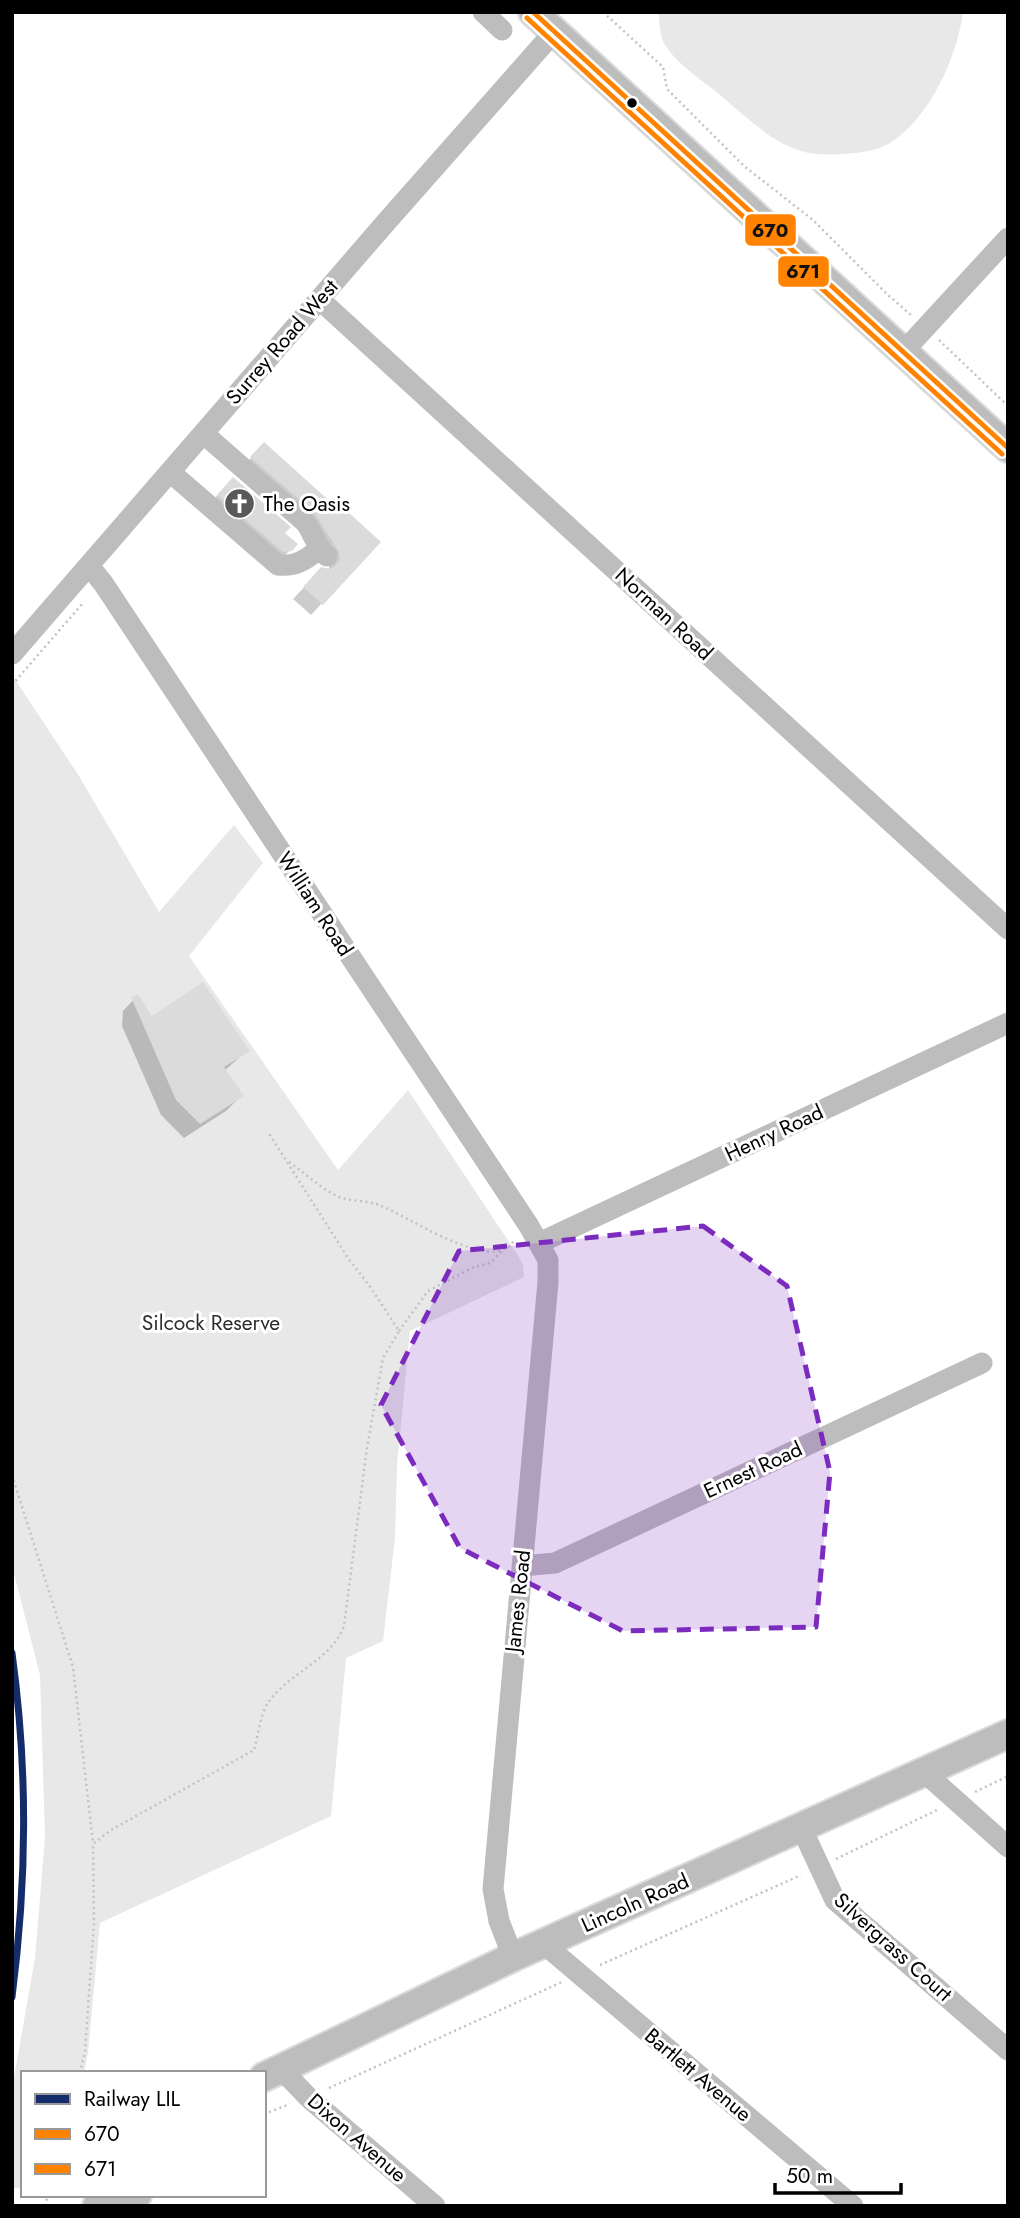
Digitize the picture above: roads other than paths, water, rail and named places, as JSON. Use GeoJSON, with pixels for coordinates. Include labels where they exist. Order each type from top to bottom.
{"type":"FeatureCollection","features":[{"type":"Feature","properties":{"kind":"main road"},"geometry":{"type":"LineString","coordinates":[[533,12],[1008,449]]}},
{"type":"Feature","properties":{"kind":"main road","name":"Lincoln Road"},"geometry":{"type":"LineString","coordinates":[[272,2073],[513,1957],[1008,1734]]}},
{"type":"Feature","properties":{"kind":"street"},"geometry":{"type":"LineString","coordinates":[[483,12],[502,30]]}},
{"type":"Feature","properties":{"kind":"street","name":"Surrey Road West"},"geometry":{"type":"LineString","coordinates":[[12,654],[554,32]]}},
{"type":"Feature","properties":{"kind":"street"},"geometry":{"type":"LineString","coordinates":[[903,352],[1008,238]]}},
{"type":"Feature","properties":{"kind":"street","name":"Norman Road"},"geometry":{"type":"LineString","coordinates":[[319,299],[1008,929]]}},
{"type":"Feature","properties":{"kind":"street"},"geometry":{"type":"LineString","coordinates":[[170,472],[278,565],[288,566],[324,553],[305,522],[204,434]]}},
{"type":"Feature","properties":{"kind":"street","name":"William Road"},"geometry":{"type":"LineString","coordinates":[[89,566],[103,583],[534,1235]]}},
{"type":"Feature","properties":{"kind":"street","name":"Henry Road"},"geometry":{"type":"LineString","coordinates":[[534,1235],[1008,1023]]}},
{"type":"Feature","properties":{"kind":"street","name":"James Road"},"geometry":{"type":"LineString","coordinates":[[513,1957],[499,1922],[493,1889],[548,1282],[548,1260],[534,1235]]}},
{"type":"Feature","properties":{"kind":"street","name":"Ernest Road"},"geometry":{"type":"LineString","coordinates":[[522,1566],[555,1563],[982,1363]]}},
{"type":"Feature","properties":{"kind":"street"},"geometry":{"type":"LineString","coordinates":[[924,1772],[1008,1847]]}},
{"type":"Feature","properties":{"kind":"street","name":"Silvergrass Court"},"geometry":{"type":"LineString","coordinates":[[801,1828],[835,1900],[1008,2050]]}},
{"type":"Feature","properties":{"kind":"street","name":"Bartlett Avenue"},"geometry":{"type":"LineString","coordinates":[[544,1944],[853,2206]]}},
{"type":"Feature","properties":{"kind":"street","name":"Dixon Avenue"},"geometry":{"type":"LineString","coordinates":[[272,2073],[309,2098],[435,2206]]}},
{"type":"Feature","properties":{"kind":"rail line","name":"LIL"},"geometry":{"type":"LineString","coordinates":[[12,1653],[21,1740],[24,1825],[21,1910],[12,1997]]}},
{"type":"Feature","properties":{"kind":"place","name":"The Oasis"},"geometry":{"type":"Point","coordinates":[240,504]}},
{"type":"Feature","properties":{"kind":"park label","name":"Silcock Reserve"},"geometry":{"type":"Point","coordinates":[211,1323]}}]}
